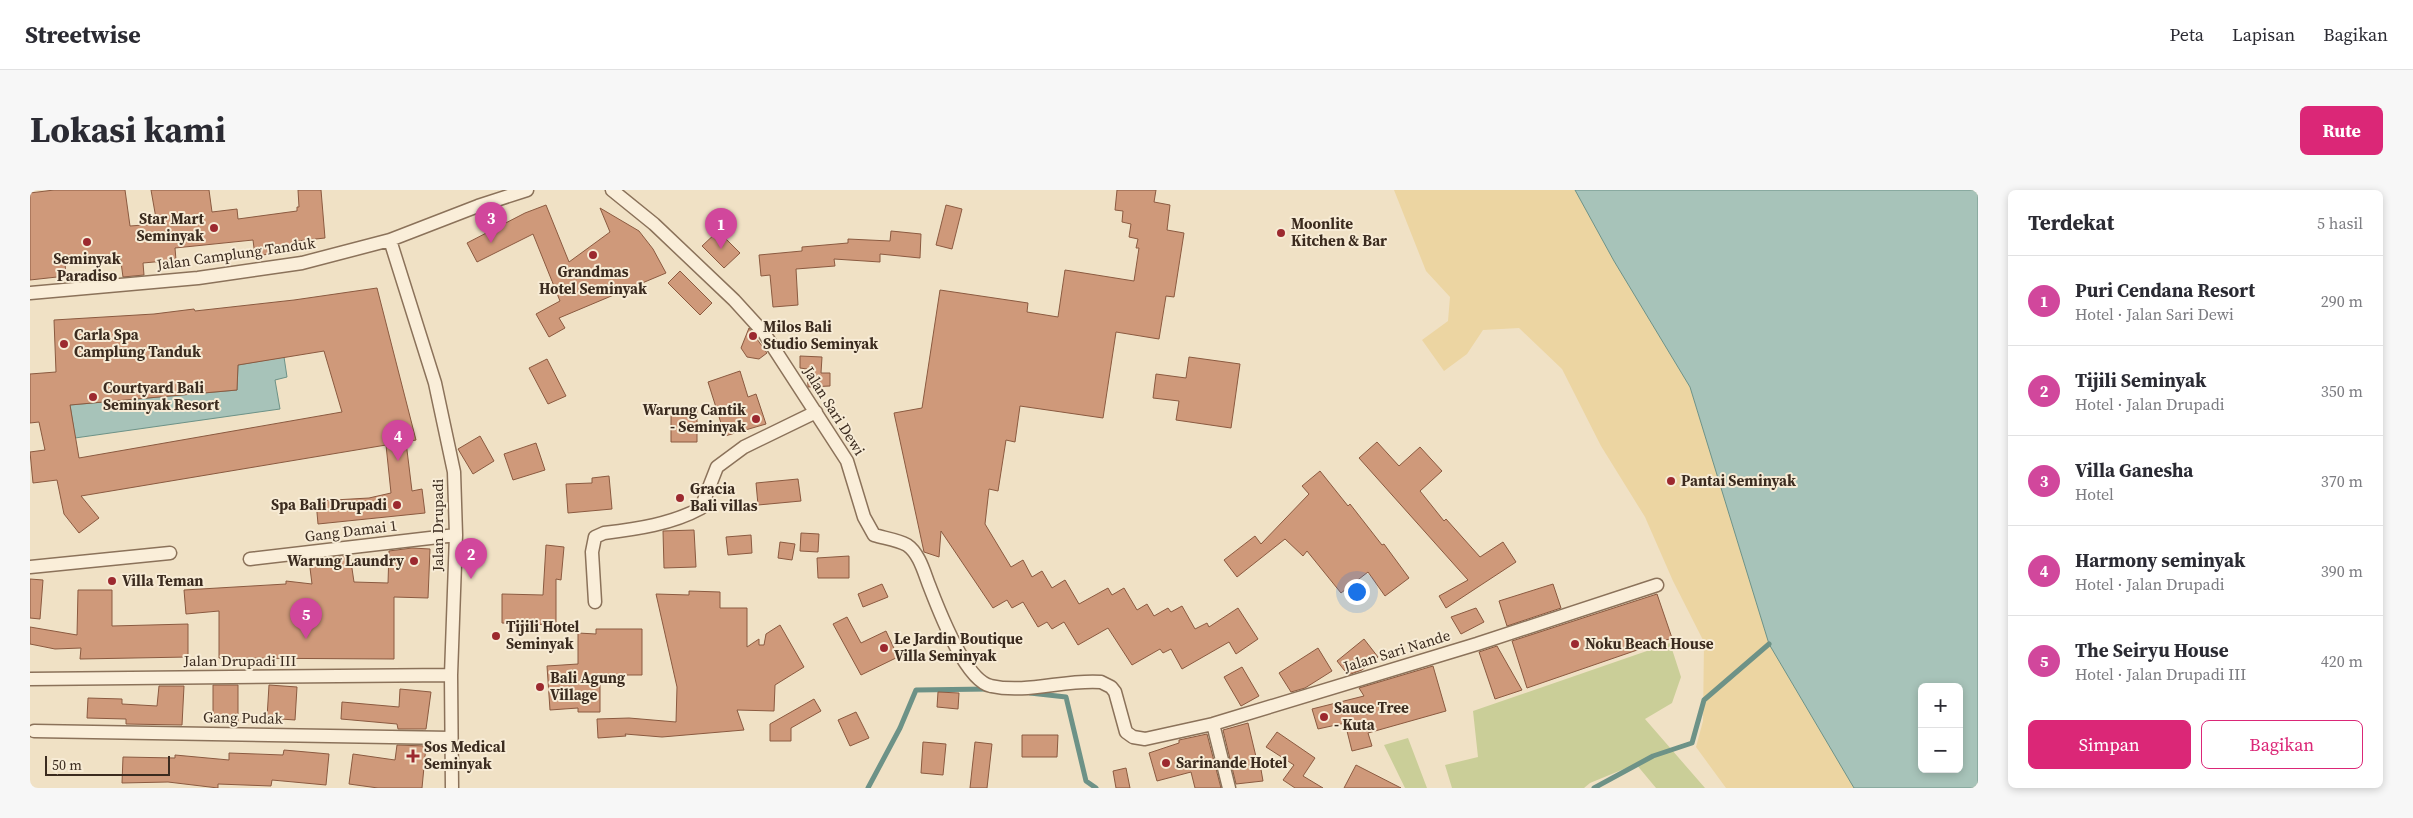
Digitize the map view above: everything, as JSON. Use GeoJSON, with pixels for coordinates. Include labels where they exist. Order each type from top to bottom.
{"type":"FeatureCollection","features":[{"type":"Feature","properties":{"kind":"street","name":"Jalan Camplung Tanduk"},"geometry":{"type":"LineString","coordinates":[[30,293],[198,278],[302,263],[390,240],[478,206],[527,190]]}},
{"type":"Feature","properties":{"kind":"street","name":"Jalan Sari Dewi"},"geometry":{"type":"LineString","coordinates":[[612,190],[654,224],[749,316],[764,333],[848,461],[864,518],[874,535],[908,546],[918,559],[946,627],[961,655],[978,679],[990,686],[1010,688],[1093,681],[1107,684],[1115,692],[1126,732],[1133,737],[1145,739]]}},
{"type":"Feature","properties":{"kind":"street","name":"Jalan Drupadi"},"geometry":{"type":"LineString","coordinates":[[390,240],[420,332],[448,438],[454,472],[456,535],[451,675],[452,788]]}},
{"type":"Feature","properties":{"kind":"street"},"geometry":{"type":"LineString","coordinates":[[595,602],[592,552],[595,537],[604,533],[668,522],[687,516],[701,508],[716,467],[744,447],[816,412]]}},
{"type":"Feature","properties":{"kind":"street","name":"Gang Damai 1"},"geometry":{"type":"LineString","coordinates":[[250,559],[456,535]]}},
{"type":"Feature","properties":{"kind":"street"},"geometry":{"type":"LineString","coordinates":[[30,567],[170,553]]}},
{"type":"Feature","properties":{"kind":"street","name":"Jalan Sari Nande"},"geometry":{"type":"LineString","coordinates":[[1145,739],[1212,724],[1477,644],[1657,585]]}},
{"type":"Feature","properties":{"kind":"street","name":"Jalan Drupadi III"},"geometry":{"type":"LineString","coordinates":[[30,679],[451,675]]}},
{"type":"Feature","properties":{"kind":"street"},"geometry":{"type":"LineString","coordinates":[[1212,724],[1229,788]]}},
{"type":"Feature","properties":{"kind":"street","name":"Gang Pudak"},"geometry":{"type":"LineString","coordinates":[[34,730],[451,738]]}},
{"type":"Feature","properties":{"kind":"green space"},"geometry":{"type":"Polygon","coordinates":[[[1670,643],[1681,677],[1672,703],[1645,719],[1705,788],[1656,788],[1636,764],[1590,783],[1584,788],[1452,788],[1445,765],[1478,757],[1473,711],[1670,643]]]}},
{"type":"Feature","properties":{"kind":"green space"},"geometry":{"type":"Polygon","coordinates":[[[1408,738],[1427,788],[1405,788],[1384,745],[1408,738]]]}},
{"type":"Feature","properties":{"kind":"sand","name":"Pantai Seminyak"},"geometry":{"type":"Polygon","coordinates":[[[1394,190],[1575,190],[1614,261],[1690,387],[1769,644],[1854,788],[1726,788],[1696,747],[1703,721],[1704,642],[1673,581],[1645,517],[1601,446],[1562,369],[1519,328],[1483,330],[1467,354],[1444,371],[1422,340],[1448,321],[1450,297],[1426,271],[1394,190]]]}},
{"type":"Feature","properties":{"kind":"water"},"geometry":{"type":"Polygon","coordinates":[[[1575,190],[1978,190],[1978,788],[1854,788],[1769,644],[1690,387],[1614,261],[1575,190]]]}},
{"type":"Feature","properties":{"kind":"water"},"geometry":{"type":"Polygon","coordinates":[[[284,357],[287,377],[275,380],[280,409],[75,438],[70,405],[237,390],[238,365],[284,357]]]}},
{"type":"Feature","properties":{"kind":"building"},"geometry":{"type":"Polygon","coordinates":[[[54,190],[125,190],[130,226],[157,224],[151,190],[209,190],[212,212],[237,209],[238,219],[297,211],[297,207],[299,207],[298,190],[321,190],[325,238],[297,241],[299,250],[255,256],[253,240],[175,248],[176,260],[143,263],[144,275],[123,277],[120,255],[65,263],[66,276],[30,280],[30,193],[54,190]]]}},
{"type":"Feature","properties":{"kind":"building"},"geometry":{"type":"Polygon","coordinates":[[[1117,190],[1156,190],[1154,202],[1170,205],[1167,230],[1184,233],[1174,297],[1166,296],[1159,339],[1116,332],[1103,418],[1020,406],[1015,442],[1006,440],[998,491],[989,489],[985,524],[1011,567],[1023,560],[1032,577],[1042,571],[1052,588],[1065,580],[1079,604],[1108,588],[1112,595],[1124,588],[1137,610],[1147,604],[1154,616],[1168,608],[1171,612],[1182,606],[1195,629],[1207,623],[1209,627],[1238,608],[1258,639],[1236,654],[1229,642],[1182,669],[1171,649],[1163,653],[1160,649],[1132,665],[1108,628],[1078,645],[1064,622],[1052,629],[1047,622],[1038,627],[1023,602],[1012,608],[1007,600],[993,608],[941,531],[939,557],[924,552],[894,413],[922,408],[940,290],[1028,303],[1027,312],[1058,317],[1065,270],[1134,281],[1139,248],[1136,248],[1138,239],[1129,237],[1131,224],[1122,222],[1123,211],[1115,210],[1117,190]]]}},
{"type":"Feature","properties":{"kind":"building"},"geometry":{"type":"Polygon","coordinates":[[[546,205],[569,262],[610,232],[600,208],[639,231],[653,249],[666,273],[559,318],[565,328],[549,337],[536,314],[560,301],[533,234],[477,262],[467,243],[525,213],[546,205]]]}},
{"type":"Feature","properties":{"kind":"building"},"geometry":{"type":"Polygon","coordinates":[[[946,205],[962,209],[952,249],[936,245],[946,205]]]}},
{"type":"Feature","properties":{"kind":"building"},"geometry":{"type":"Polygon","coordinates":[[[718,231],[740,253],[724,268],[702,246],[718,231]]]}},
{"type":"Feature","properties":{"kind":"building"},"geometry":{"type":"Polygon","coordinates":[[[891,231],[921,234],[920,258],[880,254],[880,262],[834,259],[835,266],[796,269],[798,305],[773,307],[770,275],[761,276],[759,255],[802,251],[802,247],[848,243],[848,239],[890,241],[891,231]]]}},
{"type":"Feature","properties":{"kind":"building"},"geometry":{"type":"Polygon","coordinates":[[[680,271],[712,303],[700,315],[668,283],[680,271]]]}},
{"type":"Feature","properties":{"kind":"building","name":"Courtyard Bali Seminyak Resort"},"geometry":{"type":"Polygon","coordinates":[[[377,288],[416,440],[406,442],[412,491],[422,489],[425,513],[318,524],[316,501],[369,498],[391,493],[386,445],[81,496],[99,518],[79,533],[64,514],[57,480],[33,483],[30,452],[45,450],[39,422],[30,423],[30,374],[56,372],[54,320],[154,314],[194,309],[195,311],[377,288]],[[324,351],[238,365],[237,390],[70,405],[79,458],[342,412],[324,351]]]}},
{"type":"Feature","properties":{"kind":"building","name":"Milos Bali Studio Seminyak"},"geometry":{"type":"Polygon","coordinates":[[[749,328],[767,353],[759,359],[747,357],[741,348],[749,328]]]}},
{"type":"Feature","properties":{"kind":"building"},"geometry":{"type":"Polygon","coordinates":[[[800,356],[822,357],[821,373],[830,373],[830,386],[808,387],[807,369],[800,368],[800,356]]]}},
{"type":"Feature","properties":{"kind":"building"},"geometry":{"type":"Polygon","coordinates":[[[1189,357],[1240,364],[1231,428],[1176,420],[1179,401],[1153,398],[1156,374],[1186,378],[1189,357]]]}},
{"type":"Feature","properties":{"kind":"building"},"geometry":{"type":"Polygon","coordinates":[[[547,359],[566,396],[548,404],[529,368],[547,359]]]}},
{"type":"Feature","properties":{"kind":"building"},"geometry":{"type":"Polygon","coordinates":[[[740,371],[748,397],[756,394],[766,424],[725,436],[708,382],[740,371]]]}},
{"type":"Feature","properties":{"kind":"building"},"geometry":{"type":"Polygon","coordinates":[[[671,407],[697,407],[697,442],[671,442],[671,407]]]}},
{"type":"Feature","properties":{"kind":"building"},"geometry":{"type":"Polygon","coordinates":[[[480,436],[494,461],[473,474],[458,449],[480,436]]]}},
{"type":"Feature","properties":{"kind":"building"},"geometry":{"type":"Polygon","coordinates":[[[1377,442],[1399,466],[1420,447],[1442,471],[1420,491],[1444,521],[1446,519],[1480,557],[1503,542],[1516,562],[1446,608],[1439,596],[1468,580],[1359,458],[1377,442]]]}},
{"type":"Feature","properties":{"kind":"building"},"geometry":{"type":"Polygon","coordinates":[[[536,443],[545,470],[513,480],[504,454],[536,443]]]}},
{"type":"Feature","properties":{"kind":"building"},"geometry":{"type":"Polygon","coordinates":[[[1320,471],[1348,506],[1350,504],[1382,545],[1384,544],[1409,578],[1385,596],[1368,572],[1341,593],[1307,551],[1303,556],[1285,539],[1237,577],[1224,560],[1255,536],[1261,544],[1309,494],[1302,486],[1320,471]]]}},
{"type":"Feature","properties":{"kind":"building"},"geometry":{"type":"Polygon","coordinates":[[[609,476],[612,509],[568,513],[566,484],[592,483],[592,478],[609,476]]]}},
{"type":"Feature","properties":{"kind":"building"},"geometry":{"type":"Polygon","coordinates":[[[798,479],[801,501],[758,505],[756,483],[798,479]]]}},
{"type":"Feature","properties":{"kind":"building"},"geometry":{"type":"Polygon","coordinates":[[[694,530],[696,567],[664,568],[663,531],[694,530]]]}},
{"type":"Feature","properties":{"kind":"building"},"geometry":{"type":"Polygon","coordinates":[[[801,533],[819,534],[818,552],[800,551],[801,533]]]}},
{"type":"Feature","properties":{"kind":"building"},"geometry":{"type":"Polygon","coordinates":[[[751,535],[752,553],[728,555],[726,537],[751,535]]]}},
{"type":"Feature","properties":{"kind":"building"},"geometry":{"type":"Polygon","coordinates":[[[780,542],[795,544],[792,560],[778,558],[780,542]]]}},
{"type":"Feature","properties":{"kind":"building"},"geometry":{"type":"Polygon","coordinates":[[[546,545],[564,547],[561,580],[556,579],[556,625],[502,623],[502,594],[543,595],[546,545]]]}},
{"type":"Feature","properties":{"kind":"building"},"geometry":{"type":"Polygon","coordinates":[[[412,548],[430,549],[428,598],[394,597],[394,659],[219,658],[219,611],[186,614],[184,590],[286,584],[286,581],[312,584],[309,560],[350,555],[354,582],[388,583],[389,551],[412,548]]]}},
{"type":"Feature","properties":{"kind":"building"},"geometry":{"type":"Polygon","coordinates":[[[849,556],[849,578],[818,578],[817,558],[849,556]]]}},
{"type":"Feature","properties":{"kind":"building"},"geometry":{"type":"Polygon","coordinates":[[[30,579],[43,580],[40,619],[30,618],[30,579]]]}},
{"type":"Feature","properties":{"kind":"building"},"geometry":{"type":"Polygon","coordinates":[[[882,584],[888,597],[863,607],[858,594],[882,584]]]}},
{"type":"Feature","properties":{"kind":"building"},"geometry":{"type":"Polygon","coordinates":[[[1553,584],[1561,608],[1507,626],[1499,601],[1553,584]]]}},
{"type":"Feature","properties":{"kind":"building"},"geometry":{"type":"Polygon","coordinates":[[[78,590],[112,590],[112,626],[188,624],[188,657],[80,659],[81,648],[55,649],[30,644],[30,627],[77,635],[78,590]]]}},
{"type":"Feature","properties":{"kind":"building"},"geometry":{"type":"Polygon","coordinates":[[[689,591],[720,592],[720,608],[747,608],[747,647],[759,639],[759,645],[764,645],[766,634],[780,625],[804,667],[775,685],[774,711],[737,710],[744,730],[662,737],[625,734],[626,736],[598,738],[597,719],[629,718],[676,722],[677,687],[656,594],[689,595],[689,591]]]}},
{"type":"Feature","properties":{"kind":"building","name":"Noku Beach House"},"geometry":{"type":"Polygon","coordinates":[[[1657,594],[1672,638],[1527,688],[1512,641],[1657,594]]]}},
{"type":"Feature","properties":{"kind":"building"},"geometry":{"type":"Polygon","coordinates":[[[1476,608],[1484,622],[1461,634],[1451,617],[1476,608]]]}},
{"type":"Feature","properties":{"kind":"building"},"geometry":{"type":"Polygon","coordinates":[[[847,617],[861,643],[886,631],[898,657],[861,675],[833,624],[847,617]]]}},
{"type":"Feature","properties":{"kind":"building"},"geometry":{"type":"Polygon","coordinates":[[[596,629],[642,629],[642,675],[600,675],[600,712],[578,712],[578,708],[550,710],[547,666],[578,664],[578,633],[596,634],[596,629]]]}},
{"type":"Feature","properties":{"kind":"building"},"geometry":{"type":"Polygon","coordinates":[[[1364,639],[1378,657],[1362,670],[1348,675],[1337,661],[1364,639]]]}},
{"type":"Feature","properties":{"kind":"building"},"geometry":{"type":"Polygon","coordinates":[[[1497,646],[1522,690],[1495,699],[1479,652],[1497,646]]]}},
{"type":"Feature","properties":{"kind":"building"},"geometry":{"type":"Polygon","coordinates":[[[1318,648],[1332,671],[1305,688],[1291,692],[1279,673],[1318,648]]]}},
{"type":"Feature","properties":{"kind":"building"},"geometry":{"type":"Polygon","coordinates":[[[1433,666],[1446,711],[1368,733],[1372,746],[1352,751],[1345,723],[1318,729],[1312,709],[1364,696],[1359,688],[1433,666]]]}},
{"type":"Feature","properties":{"kind":"building"},"geometry":{"type":"Polygon","coordinates":[[[1242,667],[1259,696],[1241,706],[1224,677],[1242,667]]]}},
{"type":"Feature","properties":{"kind":"building"},"geometry":{"type":"Polygon","coordinates":[[[213,685],[238,685],[238,723],[213,723],[213,685]]]}},
{"type":"Feature","properties":{"kind":"building"},"geometry":{"type":"Polygon","coordinates":[[[269,685],[297,687],[295,720],[267,718],[269,685]]]}},
{"type":"Feature","properties":{"kind":"building"},"geometry":{"type":"Polygon","coordinates":[[[159,686],[184,686],[182,725],[126,724],[126,719],[87,718],[88,698],[122,699],[122,704],[157,706],[159,686]]]}},
{"type":"Feature","properties":{"kind":"building"},"geometry":{"type":"Polygon","coordinates":[[[400,689],[431,692],[426,729],[398,729],[397,724],[341,719],[342,702],[399,707],[400,689]]]}},
{"type":"Feature","properties":{"kind":"building"},"geometry":{"type":"Polygon","coordinates":[[[938,692],[959,693],[958,709],[937,707],[938,692]]]}},
{"type":"Feature","properties":{"kind":"building"},"geometry":{"type":"Polygon","coordinates":[[[814,699],[821,711],[791,728],[791,741],[770,741],[770,724],[814,699]]]}},
{"type":"Feature","properties":{"kind":"building"},"geometry":{"type":"Polygon","coordinates":[[[856,712],[869,738],[850,746],[838,720],[856,712]]]}},
{"type":"Feature","properties":{"kind":"building"},"geometry":{"type":"Polygon","coordinates":[[[1248,723],[1257,761],[1259,758],[1263,781],[1236,784],[1223,730],[1248,723]]]}},
{"type":"Feature","properties":{"kind":"building"},"geometry":{"type":"Polygon","coordinates":[[[1277,732],[1315,758],[1303,776],[1323,788],[1295,788],[1283,780],[1294,765],[1266,747],[1277,732]]]}},
{"type":"Feature","properties":{"kind":"building"},"geometry":{"type":"Polygon","coordinates":[[[1207,734],[1221,788],[1195,788],[1191,772],[1157,781],[1149,753],[1179,743],[1179,740],[1207,734]]]}},
{"type":"Feature","properties":{"kind":"building"},"geometry":{"type":"Polygon","coordinates":[[[1022,735],[1058,735],[1057,757],[1022,757],[1022,735]]]}},
{"type":"Feature","properties":{"kind":"building"},"geometry":{"type":"Polygon","coordinates":[[[923,742],[946,744],[943,775],[921,773],[923,742]]]}},
{"type":"Feature","properties":{"kind":"building"},"geometry":{"type":"Polygon","coordinates":[[[975,742],[992,744],[987,788],[970,788],[975,742]]]}},
{"type":"Feature","properties":{"kind":"building"},"geometry":{"type":"Polygon","coordinates":[[[397,745],[426,746],[422,788],[378,788],[349,784],[353,754],[395,760],[397,745]]]}},
{"type":"Feature","properties":{"kind":"building"},"geometry":{"type":"Polygon","coordinates":[[[284,750],[329,754],[326,785],[272,780],[271,786],[218,784],[218,788],[168,782],[122,783],[123,757],[175,758],[175,755],[229,760],[229,753],[283,755],[284,750]]]}},
{"type":"Feature","properties":{"kind":"building"},"geometry":{"type":"Polygon","coordinates":[[[1356,765],[1401,788],[1344,788],[1356,765]]]}},
{"type":"Feature","properties":{"kind":"building"},"geometry":{"type":"Polygon","coordinates":[[[1126,768],[1130,788],[1116,788],[1113,771],[1126,768]]]}},
{"type":"Feature","properties":{"kind":"waterway"},"geometry":{"type":"LineString","coordinates":[[1594,788],[1653,756],[1692,743],[1704,700],[1769,644]]}},
{"type":"Feature","properties":{"kind":"waterway"},"geometry":{"type":"LineString","coordinates":[[868,788],[900,728],[916,690],[989,689]]}},
{"type":"Feature","properties":{"kind":"waterway"},"geometry":{"type":"LineString","coordinates":[[1030,693],[1066,697],[1086,781],[1096,788]]}},
{"type":"Feature","properties":{"kind":"place","name":"Star Mart Seminyak"},"geometry":{"type":"Point","coordinates":[214,228]}},
{"type":"Feature","properties":{"kind":"place","name":"Moonlite Kitchen & Bar"},"geometry":{"type":"Point","coordinates":[1281,233]}},
{"type":"Feature","properties":{"kind":"place","name":"Seminyak Paradiso"},"geometry":{"type":"Point","coordinates":[87,242]}},
{"type":"Feature","properties":{"kind":"place","name":"Villa Ganesha"},"geometry":{"type":"Point","coordinates":[491,243]}},
{"type":"Feature","properties":{"kind":"place","name":"Puri Cendana Resort"},"geometry":{"type":"Point","coordinates":[721,249]}},
{"type":"Feature","properties":{"kind":"place","name":"Grandmas Hotel Seminyak"},"geometry":{"type":"Point","coordinates":[593,255]}},
{"type":"Feature","properties":{"kind":"place","name":"Milos Bali Studio Seminyak"},"geometry":{"type":"Point","coordinates":[753,336]}},
{"type":"Feature","properties":{"kind":"place","name":"Carla Spa Camplung Tanduk"},"geometry":{"type":"Point","coordinates":[64,344]}},
{"type":"Feature","properties":{"kind":"place","name":"Courtyard Bali Seminyak Resort"},"geometry":{"type":"Point","coordinates":[93,397]}},
{"type":"Feature","properties":{"kind":"place","name":"Warung Cantik - Seminyak"},"geometry":{"type":"Point","coordinates":[756,419]}},
{"type":"Feature","properties":{"kind":"place","name":"Harmony seminyak"},"geometry":{"type":"Point","coordinates":[398,461]}},
{"type":"Feature","properties":{"kind":"place","name":"Pantai Seminyak"},"geometry":{"type":"Point","coordinates":[1671,481]}},
{"type":"Feature","properties":{"kind":"place","name":"Gracia Bali villas"},"geometry":{"type":"Point","coordinates":[680,498]}},
{"type":"Feature","properties":{"kind":"place","name":"Spa Bali Drupadi"},"geometry":{"type":"Point","coordinates":[397,505]}},
{"type":"Feature","properties":{"kind":"place","name":"Warung Laundry"},"geometry":{"type":"Point","coordinates":[414,561]}},
{"type":"Feature","properties":{"kind":"place","name":"Tijili Seminyak"},"geometry":{"type":"Point","coordinates":[471,579]}},
{"type":"Feature","properties":{"kind":"place","name":"Villa Teman"},"geometry":{"type":"Point","coordinates":[112,581]}},
{"type":"Feature","properties":{"kind":"place","name":"Tijili Hotel Seminyak"},"geometry":{"type":"Point","coordinates":[496,636]}},
{"type":"Feature","properties":{"kind":"place","name":"The Seiryu House"},"geometry":{"type":"Point","coordinates":[306,639]}},
{"type":"Feature","properties":{"kind":"place","name":"Noku Beach House"},"geometry":{"type":"Point","coordinates":[1575,644]}},
{"type":"Feature","properties":{"kind":"place","name":"Le Jardin Boutique Villa Seminyak"},"geometry":{"type":"Point","coordinates":[884,648]}},
{"type":"Feature","properties":{"kind":"place","name":"Bali Agung Village"},"geometry":{"type":"Point","coordinates":[540,687]}},
{"type":"Feature","properties":{"kind":"place","name":"Sauce Tree - Kuta"},"geometry":{"type":"Point","coordinates":[1324,717]}},
{"type":"Feature","properties":{"kind":"place","name":"Sos Medical Seminyak"},"geometry":{"type":"Point","coordinates":[413,756]}},
{"type":"Feature","properties":{"kind":"place","name":"Sarinande Hotel"},"geometry":{"type":"Point","coordinates":[1166,763]}}]}
